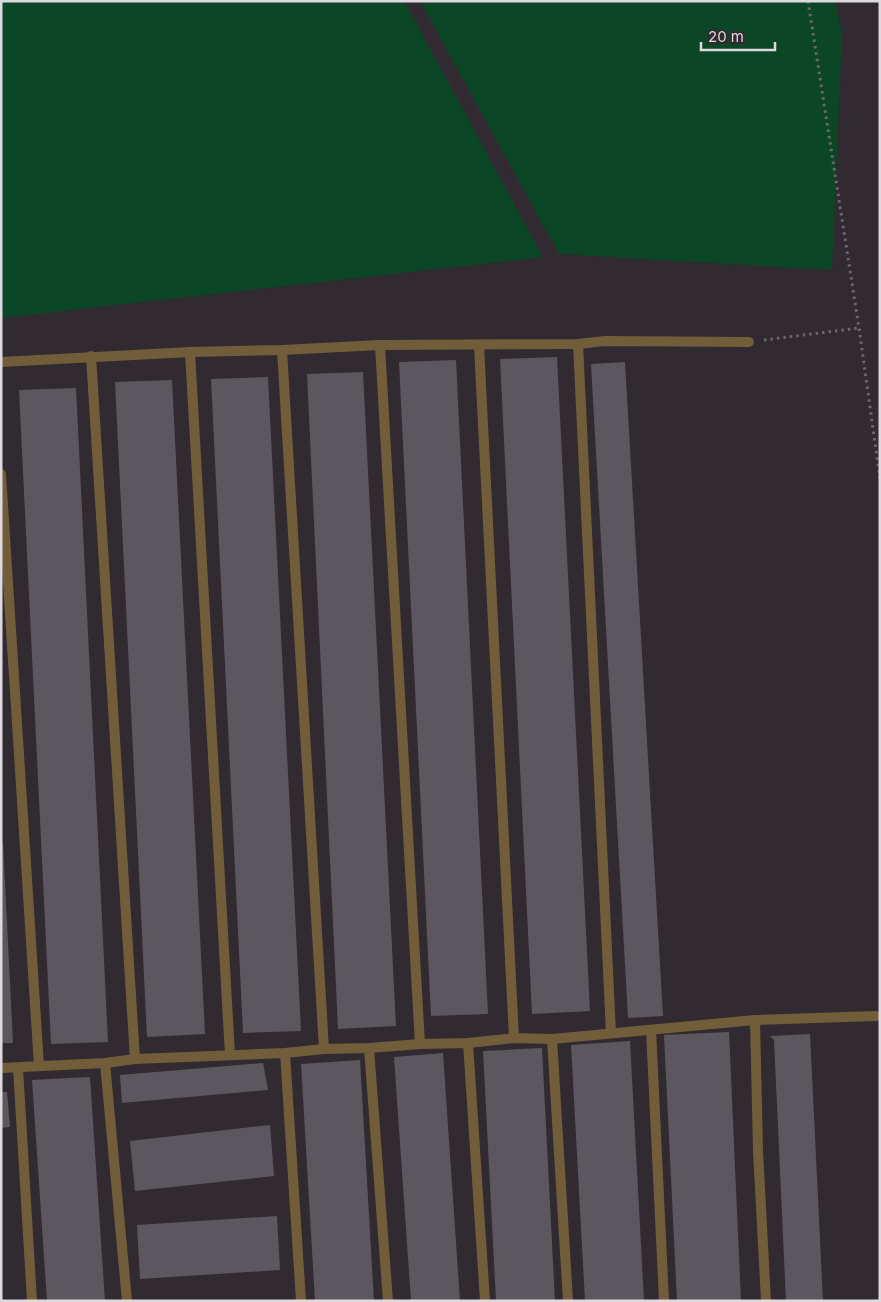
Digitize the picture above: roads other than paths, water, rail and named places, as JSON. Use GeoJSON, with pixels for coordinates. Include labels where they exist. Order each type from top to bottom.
{"type":"FeatureCollection","features":[{"type":"Feature","properties":{"kind":"lane"},"geometry":{"type":"LineString","coordinates":[[1,362],[91,356],[380,345],[578,344],[605,341],[749,342]]}},
{"type":"Feature","properties":{"kind":"lane"},"geometry":{"type":"LineString","coordinates":[[578,344],[611,1033]]}},
{"type":"Feature","properties":{"kind":"lane"},"geometry":{"type":"LineString","coordinates":[[380,345],[420,1044]]}},
{"type":"Feature","properties":{"kind":"lane"},"geometry":{"type":"LineString","coordinates":[[479,345],[514,1038]]}},
{"type":"Feature","properties":{"kind":"lane"},"geometry":{"type":"LineString","coordinates":[[282,350],[324,1049]]}},
{"type":"Feature","properties":{"kind":"lane"},"geometry":{"type":"LineString","coordinates":[[190,352],[230,1055]]}},
{"type":"Feature","properties":{"kind":"lane"},"geometry":{"type":"LineString","coordinates":[[91,356],[135,1059]]}},
{"type":"Feature","properties":{"kind":"lane"},"geometry":{"type":"LineString","coordinates":[[1,474],[39,1066]]}},
{"type":"Feature","properties":{"kind":"lane"},"geometry":{"type":"LineString","coordinates":[[1,1068],[105,1063],[135,1059],[468,1043],[514,1038],[552,1039],[755,1020],[876,1016]]}},
{"type":"Feature","properties":{"kind":"lane"},"geometry":{"type":"LineString","coordinates":[[755,1020],[758,1151],[766,1301]]}},
{"type":"Feature","properties":{"kind":"lane"},"geometry":{"type":"LineString","coordinates":[[651,1030],[664,1301]]}},
{"type":"Feature","properties":{"kind":"lane"},"geometry":{"type":"LineString","coordinates":[[552,1039],[568,1301]]}},
{"type":"Feature","properties":{"kind":"lane"},"geometry":{"type":"LineString","coordinates":[[468,1043],[485,1301]]}},
{"type":"Feature","properties":{"kind":"lane"},"geometry":{"type":"LineString","coordinates":[[369,1048],[388,1301]]}},
{"type":"Feature","properties":{"kind":"lane"},"geometry":{"type":"LineString","coordinates":[[285,1053],[301,1301]]}},
{"type":"Feature","properties":{"kind":"lane"},"geometry":{"type":"LineString","coordinates":[[105,1063],[127,1301]]}},
{"type":"Feature","properties":{"kind":"lane"},"geometry":{"type":"LineString","coordinates":[[18,1068],[32,1301]]}}]}
